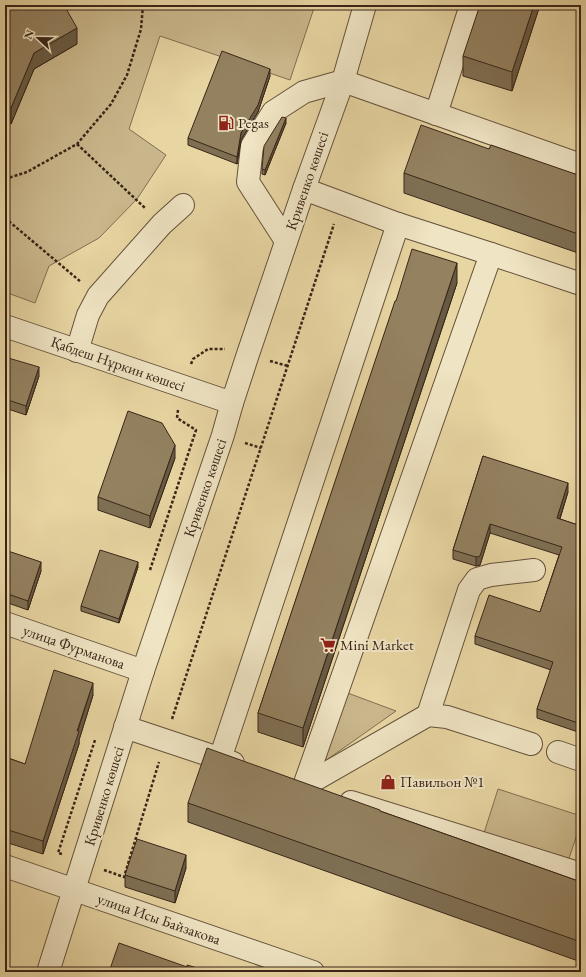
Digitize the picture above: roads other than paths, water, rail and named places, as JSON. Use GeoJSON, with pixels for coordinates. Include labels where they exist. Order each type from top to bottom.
{"type":"FeatureCollection","features":[{"type":"Feature","properties":{"kind":"street","name":"Кривенко көшесі"},"geometry":{"type":"LineString","coordinates":[[48,972],[84,862],[142,671],[223,435],[232,403],[286,241],[343,81],[365,5]]}},
{"type":"Feature","properties":{"kind":"street"},"geometry":{"type":"LineString","coordinates":[[436,114],[471,5]]}},
{"type":"Feature","properties":{"kind":"street"},"geometry":{"type":"LineString","coordinates":[[286,241],[248,182],[252,146],[273,112],[304,92],[343,81],[581,165]]}},
{"type":"Feature","properties":{"kind":"street"},"geometry":{"type":"LineString","coordinates":[[304,189],[398,224],[581,284]]}},
{"type":"Feature","properties":{"kind":"street"},"geometry":{"type":"LineString","coordinates":[[77,350],[88,314],[98,296],[162,224],[183,205]]}},
{"type":"Feature","properties":{"kind":"street"},"geometry":{"type":"LineString","coordinates":[[220,759],[398,224]]}},
{"type":"Feature","properties":{"kind":"street"},"geometry":{"type":"LineString","coordinates":[[296,784],[491,254]]}},
{"type":"Feature","properties":{"kind":"street","name":"Қабдеш Нұркин көшесі"},"geometry":{"type":"LineString","coordinates":[[5,326],[232,403]]}},
{"type":"Feature","properties":{"kind":"street"},"geometry":{"type":"LineString","coordinates":[[428,715],[469,590],[477,579],[491,575],[534,570]]}},
{"type":"Feature","properties":{"kind":"street","name":"улица Фурманова"},"geometry":{"type":"LineString","coordinates":[[5,623],[142,671]]}},
{"type":"Feature","properties":{"kind":"street"},"geometry":{"type":"LineString","coordinates":[[296,784],[428,715],[447,717],[531,744]]}},
{"type":"Feature","properties":{"kind":"street"},"geometry":{"type":"LineString","coordinates":[[125,727],[251,769]]}},
{"type":"Feature","properties":{"kind":"street"},"geometry":{"type":"LineString","coordinates":[[558,752],[581,760]]}},
{"type":"Feature","properties":{"kind":"street"},"geometry":{"type":"LineString","coordinates":[[296,784],[581,873]]}},
{"type":"Feature","properties":{"kind":"street","name":"улица Исы Байзакова"},"geometry":{"type":"LineString","coordinates":[[5,866],[313,972]]}},
{"type":"Feature","properties":{"kind":"place","name":"Pegas"},"geometry":{"type":"Point","coordinates":[226,123]}},
{"type":"Feature","properties":{"kind":"place","name":"Mini Market"},"geometry":{"type":"Point","coordinates":[328,645]}},
{"type":"Feature","properties":{"kind":"place","name":"Павильон №1"},"geometry":{"type":"Point","coordinates":[388,782]}}]}
